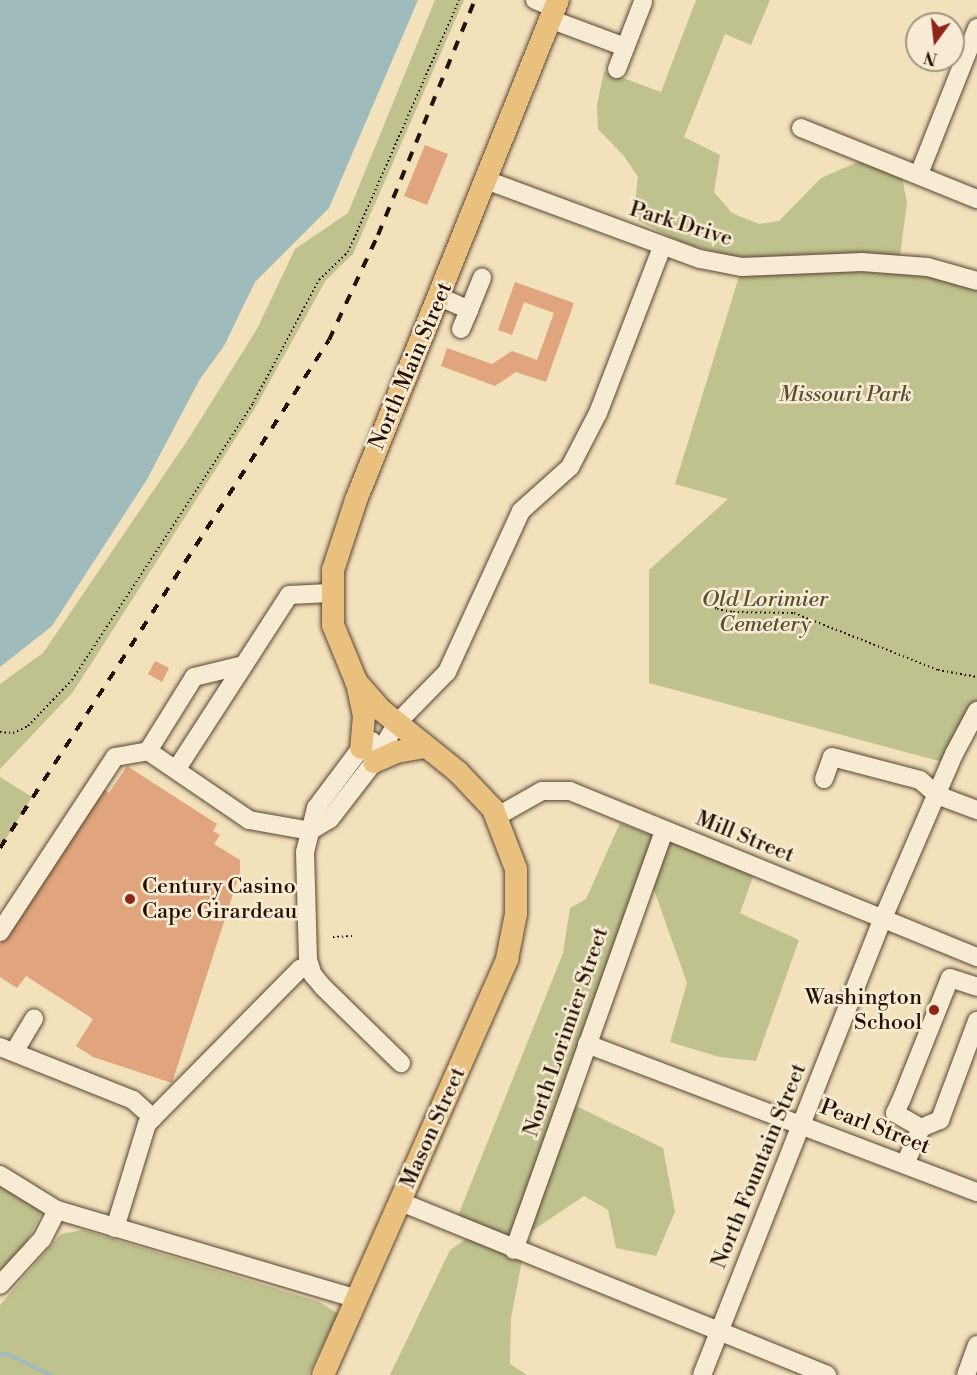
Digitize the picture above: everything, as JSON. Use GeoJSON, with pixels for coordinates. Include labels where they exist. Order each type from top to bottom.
{"type":"FeatureCollection","features":[{"type":"Feature","properties":{"kind":"main road","name":"North Main Street"},"geometry":{"type":"LineString","coordinates":[[394,727],[356,681],[333,625],[330,593],[333,570],[348,521],[486,180],[549,7]]}},
{"type":"Feature","properties":{"kind":"main road"},"geometry":{"type":"LineString","coordinates":[[356,681],[364,716],[368,755],[424,747]]}},
{"type":"Feature","properties":{"kind":"main road","name":"Mason Street"},"geometry":{"type":"LineString","coordinates":[[394,727],[458,772],[496,817],[516,869],[516,914],[507,958],[401,1202]]}},
{"type":"Feature","properties":{"kind":"main road"},"geometry":{"type":"LineString","coordinates":[[323,1375],[401,1202]]}},
{"type":"Feature","properties":{"kind":"street"},"geometry":{"type":"LineString","coordinates":[[616,69],[643,2]]}},
{"type":"Feature","properties":{"kind":"street"},"geometry":{"type":"LineString","coordinates":[[549,7],[625,47]]}},
{"type":"Feature","properties":{"kind":"street"},"geometry":{"type":"LineString","coordinates":[[919,174],[977,28]]}},
{"type":"Feature","properties":{"kind":"street"},"geometry":{"type":"LineString","coordinates":[[801,128],[977,199]]}},
{"type":"Feature","properties":{"kind":"street","name":"Park Drive"},"geometry":{"type":"LineString","coordinates":[[486,180],[662,247],[742,267],[862,262],[928,267],[977,280]]}},
{"type":"Feature","properties":{"kind":"street"},"geometry":{"type":"LineString","coordinates":[[401,1063],[323,987],[309,967],[304,865],[316,808],[447,672],[521,511],[570,467],[598,413],[662,247]]}},
{"type":"Feature","properties":{"kind":"street"},"geometry":{"type":"LineString","coordinates":[[461,329],[482,278]]}},
{"type":"Feature","properties":{"kind":"street"},"geometry":{"type":"LineString","coordinates":[[440,297],[469,310]]}},
{"type":"Feature","properties":{"kind":"street"},"geometry":{"type":"LineString","coordinates":[[176,770],[289,595],[330,593]]}},
{"type":"Feature","properties":{"kind":"street"},"geometry":{"type":"LineString","coordinates":[[148,751],[194,677],[244,665]]}},
{"type":"Feature","properties":{"kind":"street","name":"North Fountain Street"},"geometry":{"type":"LineString","coordinates":[[702,1375],[883,918],[977,711]]}},
{"type":"Feature","properties":{"kind":"street"},"geometry":{"type":"LineString","coordinates":[[0,932],[115,757],[148,751],[249,820],[310,831]]}},
{"type":"Feature","properties":{"kind":"street"},"geometry":{"type":"LineString","coordinates":[[824,779],[832,757],[920,780],[937,795],[977,810]]}},
{"type":"Feature","properties":{"kind":"street","name":"Mill Street"},"geometry":{"type":"LineString","coordinates":[[496,817],[542,791],[570,791],[977,957]]}},
{"type":"Feature","properties":{"kind":"street","name":"North Lorimier Street"},"geometry":{"type":"LineString","coordinates":[[514,1250],[664,830]]}},
{"type":"Feature","properties":{"kind":"street"},"geometry":{"type":"LineString","coordinates":[[115,1228],[147,1124],[300,969],[309,967]]}},
{"type":"Feature","properties":{"kind":"street"},"geometry":{"type":"LineString","coordinates":[[921,1128],[895,1113],[950,978],[977,987]]}},
{"type":"Feature","properties":{"kind":"street"},"geometry":{"type":"LineString","coordinates":[[34,1018],[7,1049],[133,1100],[153,1118]]}},
{"type":"Feature","properties":{"kind":"street"},"geometry":{"type":"LineString","coordinates":[[905,1164],[921,1128],[940,1120],[977,1021]]}},
{"type":"Feature","properties":{"kind":"street","name":"Pearl Street"},"geometry":{"type":"LineString","coordinates":[[587,1044],[977,1192]]}},
{"type":"Feature","properties":{"kind":"street"},"geometry":{"type":"LineString","coordinates":[[0,1175],[57,1210],[357,1299]]}},
{"type":"Feature","properties":{"kind":"street","name":"Mason Street"},"geometry":{"type":"LineString","coordinates":[[401,1202],[514,1250],[827,1375]]}},
{"type":"Feature","properties":{"kind":"street"},"geometry":{"type":"LineString","coordinates":[[0,1285],[42,1239],[57,1210]]}},
{"type":"Feature","properties":{"kind":"street"},"geometry":{"type":"LineString","coordinates":[[966,1375],[977,1345]]}},
{"type":"Feature","properties":{"kind":"path"},"geometry":{"type":"LineString","coordinates":[[0,732],[13,733],[28,726],[72,680],[253,403],[319,280],[348,252],[459,0]]}},
{"type":"Feature","properties":{"kind":"path"},"geometry":{"type":"LineString","coordinates":[[704,600],[717,609],[734,612],[794,613],[938,670],[977,677]]}},
{"type":"Feature","properties":{"kind":"path"},"geometry":{"type":"LineString","coordinates":[[333,937],[352,936]]}},
{"type":"Feature","properties":{"kind":"green space"},"geometry":{"type":"Polygon","coordinates":[[[435,0],[464,0],[353,254],[326,280],[255,408],[73,692],[0,769],[0,684],[43,653],[189,438],[257,329],[295,249],[348,213],[435,0]]]}},
{"type":"Feature","properties":{"kind":"green space"},"geometry":{"type":"Polygon","coordinates":[[[696,0],[770,0],[751,45],[725,34],[684,137],[720,155],[714,192],[732,213],[759,224],[779,221],[821,178],[862,160],[902,177],[907,203],[900,255],[798,260],[729,256],[681,242],[633,218],[638,177],[624,156],[598,129],[597,105],[604,71],[661,92],[696,0]]]}},
{"type":"Feature","properties":{"kind":"green space"},"geometry":{"type":"Polygon","coordinates":[[[862,262],[977,281],[977,712],[950,764],[649,683],[649,570],[728,499],[675,484],[742,267],[862,262]]]}},
{"type":"Feature","properties":{"kind":"green space"},"geometry":{"type":"Polygon","coordinates":[[[0,777],[32,797],[0,848],[0,777]]]}},
{"type":"Feature","properties":{"kind":"green space"},"geometry":{"type":"Polygon","coordinates":[[[620,823],[754,874],[740,913],[799,940],[756,1061],[719,1057],[670,1042],[687,983],[653,887],[574,1105],[663,1148],[675,1212],[656,1256],[616,1248],[608,1210],[584,1196],[526,1235],[524,1246],[457,1218],[563,953],[570,908],[586,899],[620,823]]]}},
{"type":"Feature","properties":{"kind":"green space"},"geometry":{"type":"Polygon","coordinates":[[[0,1184],[44,1208],[25,1245],[0,1271],[0,1184]]]}},
{"type":"Feature","properties":{"kind":"green space"},"geometry":{"type":"Polygon","coordinates":[[[83,1230],[320,1302],[338,1314],[308,1375],[0,1375],[0,1305],[61,1234],[83,1230]]]}},
{"type":"Feature","properties":{"kind":"green space"},"geometry":{"type":"Polygon","coordinates":[[[470,1236],[522,1261],[511,1318],[510,1364],[527,1375],[390,1375],[450,1250],[470,1236]]]}},
{"type":"Feature","properties":{"kind":"water"},"geometry":{"type":"Polygon","coordinates":[[[0,0],[418,0],[329,208],[255,282],[224,346],[200,379],[146,481],[52,626],[0,667],[0,0]]]}},
{"type":"Feature","properties":{"kind":"building"},"geometry":{"type":"Polygon","coordinates":[[[425,145],[448,154],[427,205],[404,196],[425,145]]]}},
{"type":"Feature","properties":{"kind":"building"},"geometry":{"type":"Polygon","coordinates":[[[515,282],[574,303],[546,382],[516,372],[495,386],[441,366],[447,348],[492,364],[512,351],[537,360],[554,313],[524,302],[512,335],[498,330],[515,282]]]}},
{"type":"Feature","properties":{"kind":"building"},"geometry":{"type":"Polygon","coordinates":[[[155,661],[169,668],[162,682],[148,674],[155,661]]]}},
{"type":"Feature","properties":{"kind":"building","name":"Century Casino Cape Girardeau"},"geometry":{"type":"Polygon","coordinates":[[[127,766],[217,824],[213,831],[220,835],[214,844],[240,860],[240,872],[172,1083],[93,1057],[76,1046],[93,1019],[26,976],[17,988],[0,977],[0,944],[102,788],[109,793],[127,766]]]}},
{"type":"Feature","properties":{"kind":"waterway"},"geometry":{"type":"LineString","coordinates":[[0,1355],[7,1354],[51,1375]]}},
{"type":"Feature","properties":{"kind":"railway"},"geometry":{"type":"LineString","coordinates":[[0,848],[329,340],[378,235],[475,0]]}},
{"type":"Feature","properties":{"kind":"place","name":"Century Casino Cape Girardeau"},"geometry":{"type":"Point","coordinates":[130,899]}},
{"type":"Feature","properties":{"kind":"place","name":"Washington School"},"geometry":{"type":"Point","coordinates":[934,1010]}},
{"type":"Feature","properties":{"kind":"park label","name":"Missouri Park"},"geometry":{"type":"Point","coordinates":[845,395]}},
{"type":"Feature","properties":{"kind":"park label","name":"Old Lorimier Cemetery"},"geometry":{"type":"Point","coordinates":[765,612]}}]}
